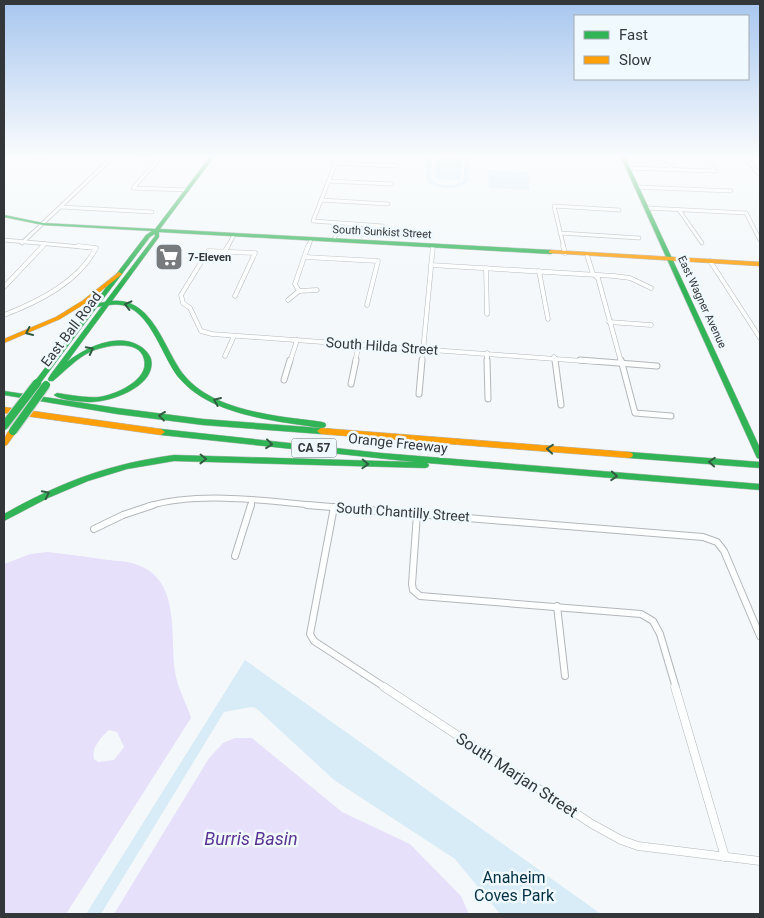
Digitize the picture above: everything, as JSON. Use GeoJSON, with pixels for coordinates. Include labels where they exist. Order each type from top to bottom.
{"type":"FeatureCollection","features":[{"type":"Feature","properties":{"kind":"main road","name":"East Ball Road"},"geometry":{"type":"LineString","coordinates":[[4,426],[148,236],[157,230],[180,200]]}},
{"type":"Feature","properties":{"kind":"main road","name":"East Wagner Avenue"},"geometry":{"type":"LineString","coordinates":[[643,200],[759,454]]}},
{"type":"Feature","properties":{"kind":"main road","name":"South Sunkist Street"},"geometry":{"type":"LineString","coordinates":[[4,216],[43,224],[760,264]]}},
{"type":"Feature","properties":{"kind":"main road","name":"East Ball Road"},"geometry":{"type":"LineString","coordinates":[[4,443],[157,236],[157,230]]}},
{"type":"Feature","properties":{"kind":"main road"},"geometry":{"type":"LineString","coordinates":[[4,342],[19,337],[64,315],[84,302],[119,274]]}},
{"type":"Feature","properties":{"kind":"main road"},"geometry":{"type":"LineString","coordinates":[[95,306],[108,302],[130,304],[142,311],[149,319],[175,372],[204,395],[254,413],[384,435]]}},
{"type":"Feature","properties":{"kind":"main road"},"geometry":{"type":"LineString","coordinates":[[4,392],[94,399],[107,398],[131,388],[143,379],[150,368],[151,358],[148,352],[139,345],[124,343],[104,344],[86,352],[48,382]]}},
{"type":"Feature","properties":{"kind":"main road","name":"Orange Freeway"},"geometry":{"type":"LineString","coordinates":[[4,392],[203,422],[760,465]]}},
{"type":"Feature","properties":{"kind":"main road","name":"Orange Freeway"},"geometry":{"type":"LineString","coordinates":[[4,410],[116,428],[513,468],[760,487]]}},
{"type":"Feature","properties":{"kind":"main road"},"geometry":{"type":"LineString","coordinates":[[4,417],[116,428]]}},
{"type":"Feature","properties":{"kind":"main road"},"geometry":{"type":"LineString","coordinates":[[4,518],[40,496],[91,474],[121,465],[174,458],[513,468]]}},
{"type":"Feature","properties":{"kind":"street"},"geometry":{"type":"LineString","coordinates":[[22,243],[69,200]]}},
{"type":"Feature","properties":{"kind":"street"},"geometry":{"type":"LineString","coordinates":[[383,226],[313,221],[321,200],[388,204]]}},
{"type":"Feature","properties":{"kind":"street"},"geometry":{"type":"LineString","coordinates":[[565,253],[554,206],[619,210]]}},
{"type":"Feature","properties":{"kind":"street"},"geometry":{"type":"LineString","coordinates":[[61,208],[152,212]]}},
{"type":"Feature","properties":{"kind":"street"},"geometry":{"type":"LineString","coordinates":[[647,208],[746,213],[760,240]]}},
{"type":"Feature","properties":{"kind":"street"},"geometry":{"type":"LineString","coordinates":[[679,210],[702,243]]}},
{"type":"Feature","properties":{"kind":"street"},"geometry":{"type":"LineString","coordinates":[[334,240],[339,224]]}},
{"type":"Feature","properties":{"kind":"street"},"geometry":{"type":"LineString","coordinates":[[560,233],[639,238]]}},
{"type":"Feature","properties":{"kind":"street"},"geometry":{"type":"LineString","coordinates":[[234,235],[225,252],[255,253],[235,296]]}},
{"type":"Feature","properties":{"kind":"street"},"geometry":{"type":"LineString","coordinates":[[299,291],[295,284],[311,239]]}},
{"type":"Feature","properties":{"kind":"street"},"geometry":{"type":"LineString","coordinates":[[4,240],[96,248],[80,270],[62,285],[41,300],[4,315]]}},
{"type":"Feature","properties":{"kind":"street"},"geometry":{"type":"LineString","coordinates":[[4,287],[45,244]]}},
{"type":"Feature","properties":{"kind":"street"},"geometry":{"type":"LineString","coordinates":[[419,394],[433,246]]}},
{"type":"Feature","properties":{"kind":"street","name":"South Hilda Street"},"geometry":{"type":"LineString","coordinates":[[225,252],[208,251],[181,295],[183,303],[190,308],[201,331],[212,334],[554,357],[657,366]]}},
{"type":"Feature","properties":{"kind":"street"},"geometry":{"type":"LineString","coordinates":[[587,255],[593,274],[598,278],[619,362],[635,413],[671,416]]}},
{"type":"Feature","properties":{"kind":"street"},"geometry":{"type":"LineString","coordinates":[[305,256],[378,261],[368,305]]}},
{"type":"Feature","properties":{"kind":"street"},"geometry":{"type":"LineString","coordinates":[[710,261],[760,338]]}},
{"type":"Feature","properties":{"kind":"street"},"geometry":{"type":"LineString","coordinates":[[431,265],[593,274],[630,278],[651,288]]}},
{"type":"Feature","properties":{"kind":"street"},"geometry":{"type":"LineString","coordinates":[[486,268],[487,314]]}},
{"type":"Feature","properties":{"kind":"street"},"geometry":{"type":"LineString","coordinates":[[539,271],[548,319]]}},
{"type":"Feature","properties":{"kind":"street"},"geometry":{"type":"LineString","coordinates":[[288,300],[299,291],[316,290]]}},
{"type":"Feature","properties":{"kind":"street"},"geometry":{"type":"LineString","coordinates":[[609,322],[651,325]]}},
{"type":"Feature","properties":{"kind":"street"},"geometry":{"type":"LineString","coordinates":[[754,328],[760,329]]}},
{"type":"Feature","properties":{"kind":"street"},"geometry":{"type":"LineString","coordinates":[[225,356],[234,336]]}},
{"type":"Feature","properties":{"kind":"street"},"geometry":{"type":"LineString","coordinates":[[284,380],[297,340]]}},
{"type":"Feature","properties":{"kind":"street"},"geometry":{"type":"LineString","coordinates":[[351,384],[359,344]]}},
{"type":"Feature","properties":{"kind":"street"},"geometry":{"type":"LineString","coordinates":[[487,353],[488,399]]}},
{"type":"Feature","properties":{"kind":"street"},"geometry":{"type":"LineString","coordinates":[[554,357],[561,405]]}},
{"type":"Feature","properties":{"kind":"street","name":"South Chantilly Street"},"geometry":{"type":"LineString","coordinates":[[94,529],[133,511],[176,500],[207,498],[522,521],[703,537],[717,542],[726,554],[760,636]]}},
{"type":"Feature","properties":{"kind":"street"},"geometry":{"type":"LineString","coordinates":[[235,556],[252,501]]}},
{"type":"Feature","properties":{"kind":"street","name":"South Marjan Street"},"geometry":{"type":"LineString","coordinates":[[334,507],[311,621],[310,634],[318,644],[604,831],[621,840],[638,846],[760,861]]}},
{"type":"Feature","properties":{"kind":"street"},"geometry":{"type":"LineString","coordinates":[[417,514],[412,580],[415,592],[430,597],[641,614],[650,619],[660,634],[725,857]]}},
{"type":"Feature","properties":{"kind":"street"},"geometry":{"type":"LineString","coordinates":[[557,606],[564,676]]}},
{"type":"Feature","properties":{"kind":"green space","name":"Anaheim Coves Park"},"geometry":{"type":"Polygon","coordinates":[[[245,660],[601,914],[500,914],[455,859],[334,780],[256,708],[251,707],[224,712],[101,914],[86,914],[245,660]]]}},
{"type":"Feature","properties":{"kind":"water"},"geometry":{"type":"Polygon","coordinates":[[[47,552],[129,562],[150,571],[160,581],[167,594],[170,609],[176,677],[191,718],[66,914],[4,914],[4,564],[30,554],[47,552]],[[109,730],[97,743],[93,755],[94,759],[98,762],[114,760],[124,747],[117,732],[109,730]]]}},
{"type":"Feature","properties":{"kind":"water","name":"Burris Basin"},"geometry":{"type":"Polygon","coordinates":[[[235,738],[252,738],[342,812],[410,844],[461,896],[469,914],[114,914],[209,758],[223,743],[235,738]]]}},
{"type":"Feature","properties":{"kind":"building"},"geometry":{"type":"Polygon","coordinates":[[[164,249],[173,249],[168,257],[159,256],[164,249]]]}},
{"type":"Feature","properties":{"kind":"traffic: fast"},"geometry":{"type":"LineString","coordinates":[[37,383],[148,236],[157,230],[180,200]]}},
{"type":"Feature","properties":{"kind":"traffic: fast"},"geometry":{"type":"LineString","coordinates":[[643,200],[760,456]]}},
{"type":"Feature","properties":{"kind":"traffic: fast"},"geometry":{"type":"LineString","coordinates":[[4,216],[43,224],[551,252]]}},
{"type":"Feature","properties":{"kind":"traffic: fast"},"geometry":{"type":"LineString","coordinates":[[53,376],[157,236],[157,230]]}},
{"type":"Feature","properties":{"kind":"traffic: fast"},"geometry":{"type":"LineString","coordinates":[[95,306],[117,302],[131,305],[142,313],[151,324],[182,377],[192,387],[221,404],[254,414],[322,425]]}},
{"type":"Feature","properties":{"kind":"traffic: fast"},"geometry":{"type":"LineString","coordinates":[[51,379],[82,354],[94,348],[115,343],[131,344],[142,350],[148,359],[147,370],[140,381],[126,391],[94,400],[57,395]]}},
{"type":"Feature","properties":{"kind":"traffic: fast"},"geometry":{"type":"LineString","coordinates":[[4,426],[37,383]]}},
{"type":"Feature","properties":{"kind":"traffic: fast"},"geometry":{"type":"LineString","coordinates":[[13,431],[46,385]]}},
{"type":"Feature","properties":{"kind":"traffic: fast"},"geometry":{"type":"LineString","coordinates":[[4,393],[117,411],[203,422],[321,431]]}},
{"type":"Feature","properties":{"kind":"traffic: fast"},"geometry":{"type":"LineString","coordinates":[[161,432],[381,456],[760,487]]}},
{"type":"Feature","properties":{"kind":"traffic: fast"},"geometry":{"type":"LineString","coordinates":[[629,455],[760,465]]}},
{"type":"Feature","properties":{"kind":"traffic: fast"},"geometry":{"type":"LineString","coordinates":[[4,518],[46,495],[86,478],[150,461],[174,458],[425,465]]}},
{"type":"Feature","properties":{"kind":"traffic: slow"},"geometry":{"type":"LineString","coordinates":[[551,252],[760,264]]}},
{"type":"Feature","properties":{"kind":"traffic: slow"},"geometry":{"type":"LineString","coordinates":[[4,341],[58,318],[84,302],[119,274]]}},
{"type":"Feature","properties":{"kind":"traffic: slow"},"geometry":{"type":"LineString","coordinates":[[4,410],[161,432]]}},
{"type":"Feature","properties":{"kind":"traffic: slow"},"geometry":{"type":"LineString","coordinates":[[4,443],[13,431]]}},
{"type":"Feature","properties":{"kind":"traffic: slow"},"geometry":{"type":"LineString","coordinates":[[321,431],[629,455]]}},
{"type":"Feature","properties":{"kind":"place","name":"7-Eleven"},"geometry":{"type":"Point","coordinates":[169,257]}}]}
